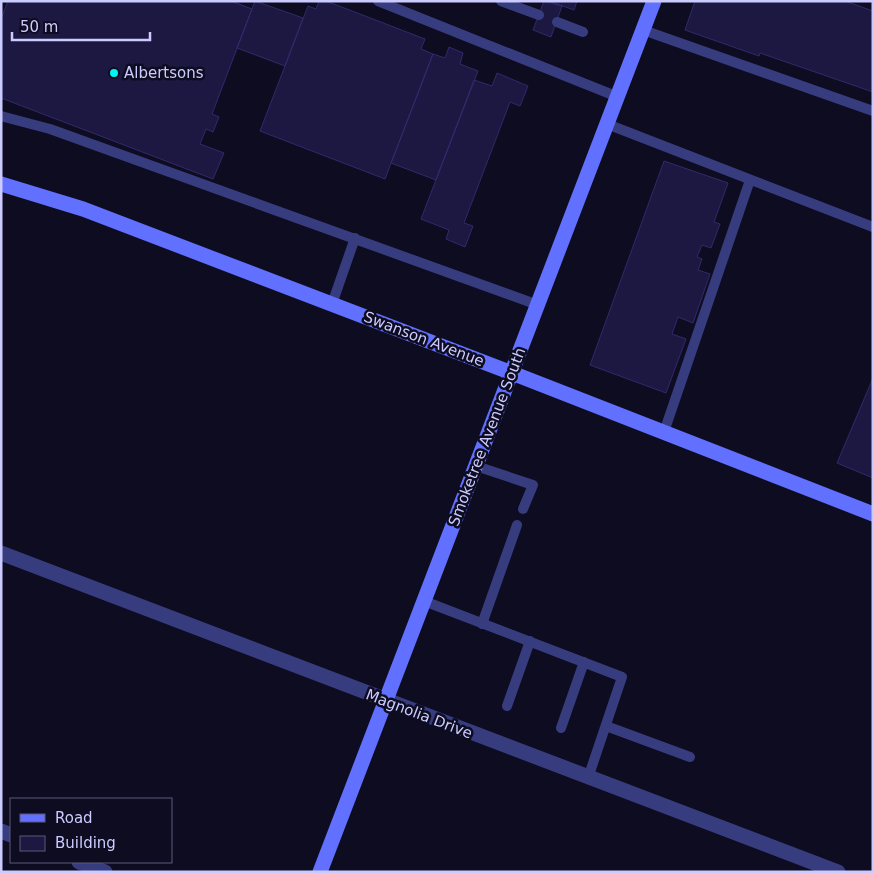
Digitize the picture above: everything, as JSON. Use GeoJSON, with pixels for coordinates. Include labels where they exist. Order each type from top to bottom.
{"type":"FeatureCollection","features":[{"type":"Feature","properties":{"kind":"street","name":"Smoketree Avenue South"},"geometry":{"type":"LineString","coordinates":[[320,872],[654,1]]}},
{"type":"Feature","properties":{"kind":"street","name":"Swanson Avenue"},"geometry":{"type":"LineString","coordinates":[[1,184],[83,209],[512,373],[873,514]]}},
{"type":"Feature","properties":{"kind":"street","name":"Magnolia Drive"},"geometry":{"type":"LineString","coordinates":[[1,553],[838,872]]}},
{"type":"Feature","properties":{"kind":"street"},"geometry":{"type":"LineString","coordinates":[[82,863],[105,872]]}},
{"type":"Feature","properties":{"kind":"lane"},"geometry":{"type":"LineString","coordinates":[[378,1],[618,97]]}},
{"type":"Feature","properties":{"kind":"lane"},"geometry":{"type":"LineString","coordinates":[[501,1],[539,15]]}},
{"type":"Feature","properties":{"kind":"lane"},"geometry":{"type":"LineString","coordinates":[[557,22],[583,32]]}},
{"type":"Feature","properties":{"kind":"lane"},"geometry":{"type":"LineString","coordinates":[[643,30],[873,111]]}},
{"type":"Feature","properties":{"kind":"lane"},"geometry":{"type":"LineString","coordinates":[[1,116],[50,129],[538,305]]}},
{"type":"Feature","properties":{"kind":"lane"},"geometry":{"type":"LineString","coordinates":[[607,124],[873,226]]}},
{"type":"Feature","properties":{"kind":"lane"},"geometry":{"type":"LineString","coordinates":[[664,432],[750,180]]}},
{"type":"Feature","properties":{"kind":"lane"},"geometry":{"type":"LineString","coordinates":[[332,304],[355,238]]}},
{"type":"Feature","properties":{"kind":"lane"},"geometry":{"type":"LineString","coordinates":[[476,466],[532,485],[523,509]]}},
{"type":"Feature","properties":{"kind":"lane"},"geometry":{"type":"LineString","coordinates":[[482,624],[517,525]]}},
{"type":"Feature","properties":{"kind":"lane"},"geometry":{"type":"LineString","coordinates":[[424,601],[622,677],[588,778]]}},
{"type":"Feature","properties":{"kind":"lane"},"geometry":{"type":"LineString","coordinates":[[507,706],[530,641]]}},
{"type":"Feature","properties":{"kind":"lane"},"geometry":{"type":"LineString","coordinates":[[561,728],[584,662]]}},
{"type":"Feature","properties":{"kind":"lane"},"geometry":{"type":"LineString","coordinates":[[606,726],[690,757]]}},
{"type":"Feature","properties":{"kind":"building","name":"Albertsons"},"geometry":{"type":"Polygon","coordinates":[[[8,1],[231,1],[252,9],[212,114],[219,117],[213,132],[206,129],[200,144],[224,153],[213,179],[1,98],[1,19],[8,1]]]}},
{"type":"Feature","properties":{"kind":"building"},"geometry":{"type":"Polygon","coordinates":[[[255,1],[303,18],[285,66],[237,48],[255,1]]]}},
{"type":"Feature","properties":{"kind":"building"},"geometry":{"type":"Polygon","coordinates":[[[319,1],[326,1],[425,39],[421,49],[433,54],[385,179],[260,131],[308,6],[316,9],[319,1]]]}},
{"type":"Feature","properties":{"kind":"building"},"geometry":{"type":"Polygon","coordinates":[[[544,1],[562,6],[551,37],[533,30],[544,1]]]}},
{"type":"Feature","properties":{"kind":"building"},"geometry":{"type":"Polygon","coordinates":[[[549,1],[577,1],[574,10],[549,1]]]}},
{"type":"Feature","properties":{"kind":"building"},"geometry":{"type":"Polygon","coordinates":[[[695,1],[845,1],[873,11],[873,92],[760,53],[759,56],[685,30],[695,1]]]}},
{"type":"Feature","properties":{"kind":"building"},"geometry":{"type":"Polygon","coordinates":[[[449,47],[463,53],[460,64],[478,71],[436,180],[391,163],[433,54],[445,58],[449,47]]]}},
{"type":"Feature","properties":{"kind":"building"},"geometry":{"type":"Polygon","coordinates":[[[497,73],[528,86],[520,106],[510,102],[464,223],[473,226],[465,247],[446,239],[449,230],[421,219],[474,80],[492,86],[497,73]]]}},
{"type":"Feature","properties":{"kind":"building"},"geometry":{"type":"Polygon","coordinates":[[[664,161],[728,183],[714,222],[720,224],[711,248],[702,245],[697,257],[702,259],[698,270],[710,274],[693,323],[678,317],[672,334],[686,339],[666,393],[590,365],[664,161]]]}},
{"type":"Feature","properties":{"kind":"building"},"geometry":{"type":"Polygon","coordinates":[[[873,378],[873,478],[837,463],[873,378]]]}},
{"type":"Feature","properties":{"kind":"place","name":"Albertsons"},"geometry":{"type":"Point","coordinates":[114,73]}}]}
